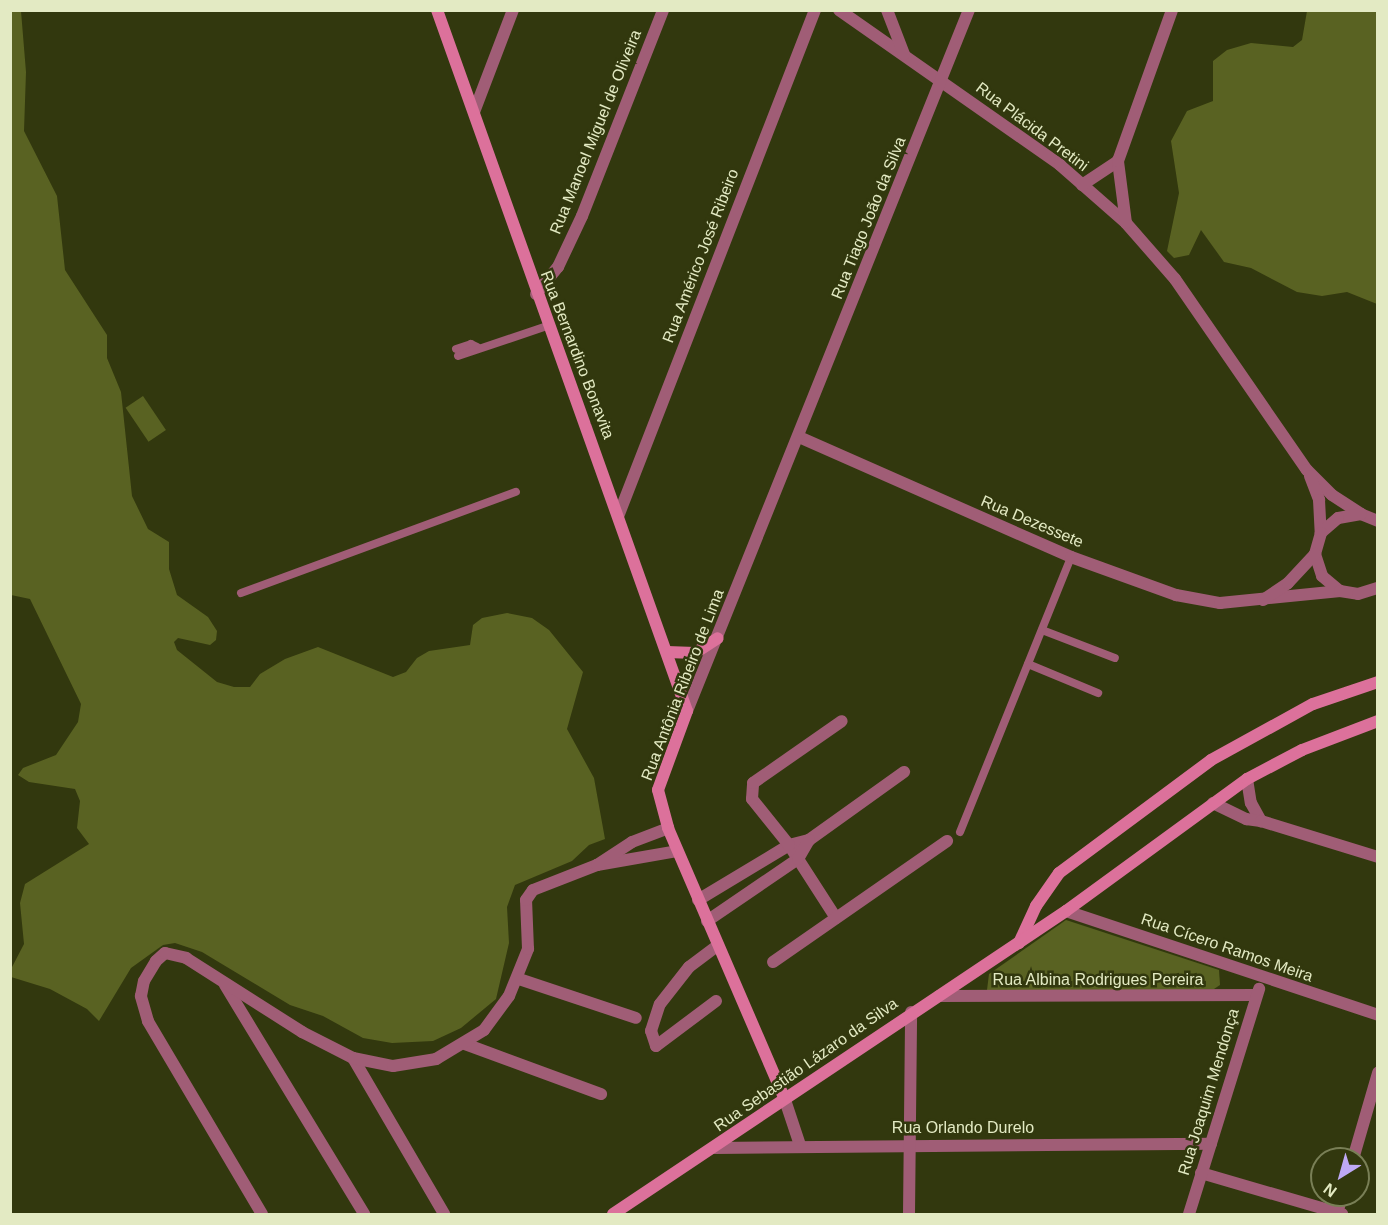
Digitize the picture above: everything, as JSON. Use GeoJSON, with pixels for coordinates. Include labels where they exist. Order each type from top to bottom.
{"type":"FeatureCollection","features":[{"type":"Feature","properties":{"kind":"street","name":"Rua Bernardino Bonavita"},"geometry":{"type":"LineString","coordinates":[[437,10],[547,326],[619,514],[687,711]]}},
{"type":"Feature","properties":{"kind":"street"},"geometry":{"type":"LineString","coordinates":[[474,112],[513,10]]}},
{"type":"Feature","properties":{"kind":"street","name":"Rua Manoel Miguel de Oliveira"},"geometry":{"type":"LineString","coordinates":[[536,294],[558,267],[582,216],[663,10]]}},
{"type":"Feature","properties":{"kind":"street","name":"Rua Américo José Ribeiro"},"geometry":{"type":"LineString","coordinates":[[619,514],[814,10]]}},
{"type":"Feature","properties":{"kind":"street"},"geometry":{"type":"LineString","coordinates":[[887,10],[904,54]]}},
{"type":"Feature","properties":{"kind":"street","name":"Rua Tiago João da Silva"},"geometry":{"type":"LineString","coordinates":[[799,437],[969,10]]}},
{"type":"Feature","properties":{"kind":"street"},"geometry":{"type":"LineString","coordinates":[[1126,223],[1118,161],[1172,10]]}},
{"type":"Feature","properties":{"kind":"street","name":"Rua Plácida Pretini"},"geometry":{"type":"LineString","coordinates":[[844,12],[941,80],[1082,185],[1126,223],[1175,279],[1307,470],[1332,495],[1361,514],[1377,521]]}},
{"type":"Feature","properties":{"kind":"street"},"geometry":{"type":"LineString","coordinates":[[1082,185],[1118,161]]}},
{"type":"Feature","properties":{"kind":"street","name":"Rua Dezessete"},"geometry":{"type":"LineString","coordinates":[[799,437],[1071,557],[1176,595],[1221,603],[1340,591],[1377,600]]}},
{"type":"Feature","properties":{"kind":"street","name":"Rua Antônia Ribeiro de Lima"},"geometry":{"type":"LineString","coordinates":[[799,437],[687,711],[658,790],[677,851],[784,1097],[800,1145]]}},
{"type":"Feature","properties":{"kind":"street","name":"Rua Plácida Pretini"},"geometry":{"type":"LineString","coordinates":[[1307,470],[1319,500],[1321,533],[1315,554]]}},
{"type":"Feature","properties":{"kind":"street"},"geometry":{"type":"LineString","coordinates":[[1321,533],[1338,518],[1361,514]]}},
{"type":"Feature","properties":{"kind":"street"},"geometry":{"type":"LineString","coordinates":[[1263,600],[1288,583],[1315,554],[1322,576],[1340,591]]}},
{"type":"Feature","properties":{"kind":"street"},"geometry":{"type":"LineString","coordinates":[[1358,594],[1377,588]]}},
{"type":"Feature","properties":{"kind":"street"},"geometry":{"type":"LineString","coordinates":[[666,652],[694,653],[718,638]]}},
{"type":"Feature","properties":{"kind":"street"},"geometry":{"type":"LineString","coordinates":[[1019,943],[1035,906],[1059,873],[1211,760],[1313,704],[1377,682]]}},
{"type":"Feature","properties":{"kind":"street"},"geometry":{"type":"LineString","coordinates":[[836,918],[789,845],[752,799],[753,783],[842,721]]}},
{"type":"Feature","properties":{"kind":"street","name":"Rua Sebastião Lázaro da Silva"},"geometry":{"type":"LineString","coordinates":[[613,1215],[715,1148],[784,1097],[1066,911],[1247,779],[1302,750],[1377,721]]}},
{"type":"Feature","properties":{"kind":"street"},"geometry":{"type":"LineString","coordinates":[[698,900],[789,845],[809,840],[904,772]]}},
{"type":"Feature","properties":{"kind":"street"},"geometry":{"type":"LineString","coordinates":[[1247,779],[1251,803],[1261,820]]}},
{"type":"Feature","properties":{"kind":"street"},"geometry":{"type":"LineString","coordinates":[[1213,803],[1246,819],[1261,820],[1377,857]]}},
{"type":"Feature","properties":{"kind":"street"},"geometry":{"type":"LineString","coordinates":[[597,865],[632,842],[668,828]]}},
{"type":"Feature","properties":{"kind":"street"},"geometry":{"type":"LineString","coordinates":[[707,921],[798,859],[809,840]]}},
{"type":"Feature","properties":{"kind":"street"},"geometry":{"type":"LineString","coordinates":[[773,962],[947,841]]}},
{"type":"Feature","properties":{"kind":"street"},"geometry":{"type":"LineString","coordinates":[[262,1215],[148,1021],[141,996],[144,981],[165,953],[186,958],[302,1032],[353,1058],[393,1066],[436,1059],[465,1044],[484,1030],[519,979],[528,950],[526,900],[533,890],[597,865],[677,851]]}},
{"type":"Feature","properties":{"kind":"street","name":"Rua Cícero Ramos Meira"},"geometry":{"type":"LineString","coordinates":[[1066,911],[1262,979],[1377,1015]]}},
{"type":"Feature","properties":{"kind":"street"},"geometry":{"type":"LineString","coordinates":[[716,1001],[656,1046],[651,1031],[660,1004],[689,967],[717,946]]}},
{"type":"Feature","properties":{"kind":"street"},"geometry":{"type":"LineString","coordinates":[[519,979],[636,1018]]}},
{"type":"Feature","properties":{"kind":"street","name":"Rua Joaquim Mendonça"},"geometry":{"type":"LineString","coordinates":[[1189,1215],[1262,979]]}},
{"type":"Feature","properties":{"kind":"street"},"geometry":{"type":"LineString","coordinates":[[223,982],[364,1215]]}},
{"type":"Feature","properties":{"kind":"street","name":"Rua Albina Rodrigues Pereira"},"geometry":{"type":"LineString","coordinates":[[939,996],[1256,995]]}},
{"type":"Feature","properties":{"kind":"street"},"geometry":{"type":"LineString","coordinates":[[909,1215],[911,1012]]}},
{"type":"Feature","properties":{"kind":"street"},"geometry":{"type":"LineString","coordinates":[[465,1044],[601,1094]]}},
{"type":"Feature","properties":{"kind":"street"},"geometry":{"type":"LineString","coordinates":[[353,1058],[444,1215]]}},
{"type":"Feature","properties":{"kind":"street"},"geometry":{"type":"LineString","coordinates":[[1356,1147],[1377,1073]]}},
{"type":"Feature","properties":{"kind":"street","name":"Rua Orlando Durelo"},"geometry":{"type":"LineString","coordinates":[[715,1148],[909,1144],[1211,1144]]}},
{"type":"Feature","properties":{"kind":"street"},"geometry":{"type":"LineString","coordinates":[[1201,1173],[1338,1214]]}},
{"type":"Feature","properties":{"kind":"lane"},"geometry":{"type":"LineString","coordinates":[[457,352],[471,344],[477,347],[547,326]]}},
{"type":"Feature","properties":{"kind":"lane"},"geometry":{"type":"LineString","coordinates":[[241,594],[516,492]]}},
{"type":"Feature","properties":{"kind":"lane"},"geometry":{"type":"LineString","coordinates":[[960,832],[1071,557]]}},
{"type":"Feature","properties":{"kind":"lane"},"geometry":{"type":"LineString","coordinates":[[1042,630],[1115,658]]}},
{"type":"Feature","properties":{"kind":"lane"},"geometry":{"type":"LineString","coordinates":[[1028,664],[1098,693]]}},
{"type":"Feature","properties":{"kind":"green space"},"geometry":{"type":"Polygon","coordinates":[[[10,11],[21,11],[26,72],[24,131],[57,196],[65,270],[107,335],[107,358],[121,392],[132,496],[148,529],[169,542],[169,569],[177,595],[208,617],[217,631],[216,640],[210,645],[178,638],[174,642],[177,650],[217,682],[234,687],[250,687],[260,674],[285,659],[318,647],[393,677],[406,672],[417,658],[429,651],[470,645],[473,625],[482,618],[507,613],[532,618],[549,630],[583,672],[567,729],[594,778],[605,839],[589,845],[572,861],[515,885],[507,907],[509,943],[496,999],[461,1028],[433,1041],[392,1043],[363,1038],[323,1016],[290,1005],[202,952],[175,943],[163,945],[131,968],[99,1021],[87,1009],[50,989],[11,977],[11,969],[24,944],[20,903],[25,884],[89,844],[77,828],[80,801],[75,789],[29,782],[18,775],[23,768],[56,755],[78,722],[81,704],[30,599],[11,595],[10,11]]]}},
{"type":"Feature","properties":{"kind":"green space"},"geometry":{"type":"Polygon","coordinates":[[[1307,11],[1377,11],[1377,304],[1347,292],[1322,296],[1297,292],[1251,268],[1224,262],[1201,230],[1189,255],[1174,258],[1167,251],[1179,193],[1171,141],[1187,111],[1213,101],[1213,61],[1227,50],[1251,43],[1293,47],[1302,40],[1307,11]]]}},
{"type":"Feature","properties":{"kind":"green space"},"geometry":{"type":"Polygon","coordinates":[[[143,396],[166,430],[149,442],[126,408],[143,396]]]}},
{"type":"Feature","properties":{"kind":"green space"},"geometry":{"type":"Polygon","coordinates":[[[1066,920],[1219,970],[1220,985],[1214,989],[993,995],[987,990],[989,974],[1066,920]]]}}]}
